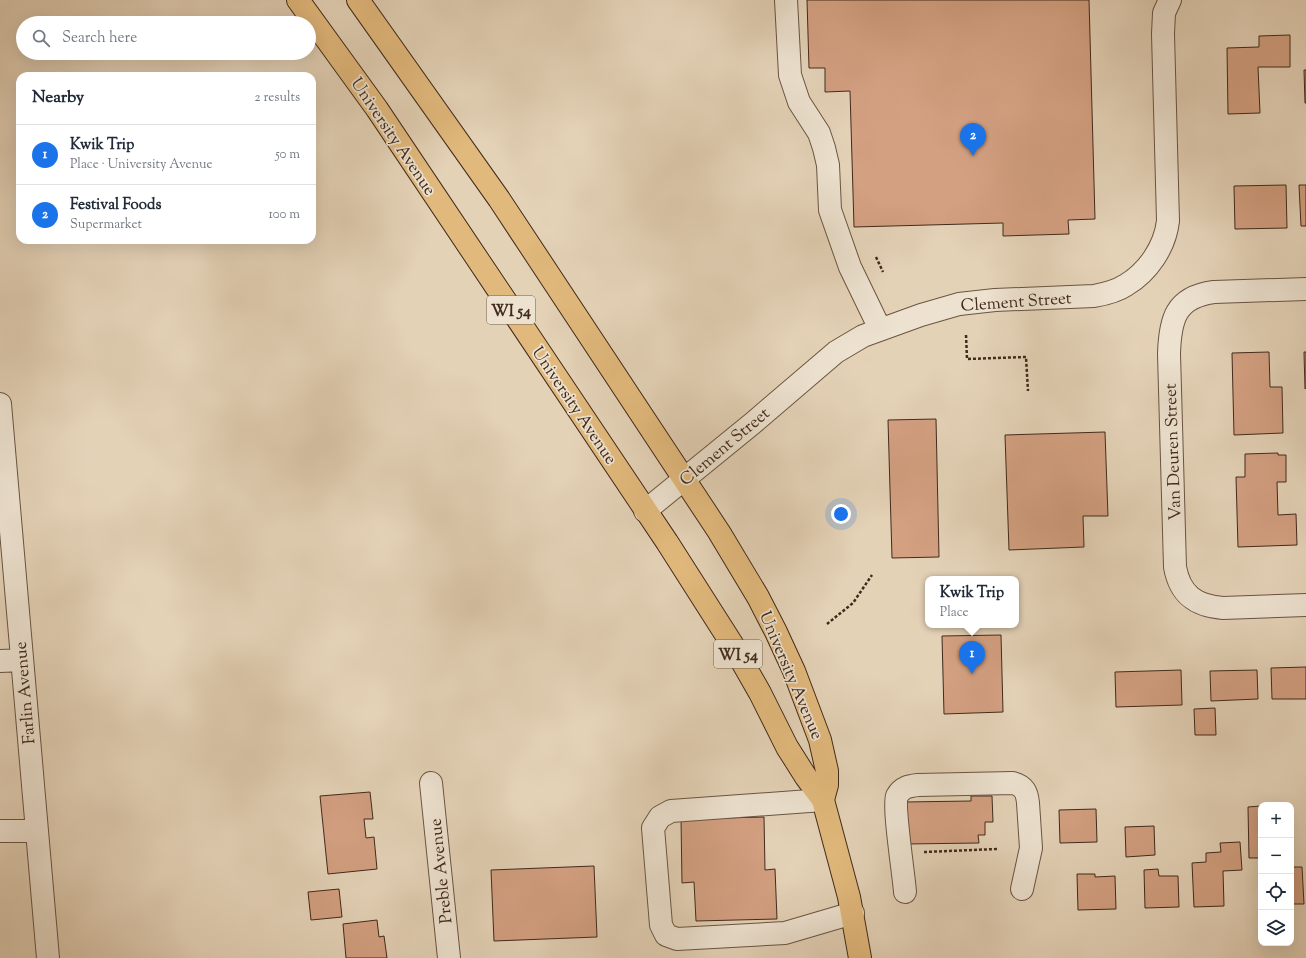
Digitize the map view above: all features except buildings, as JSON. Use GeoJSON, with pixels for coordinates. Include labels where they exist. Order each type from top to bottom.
{"type":"FeatureCollection","features":[{"type":"Feature","properties":{"kind":"main road","name":"University Avenue"},"geometry":{"type":"LineString","coordinates":[[298,0],[310,16]]}},
{"type":"Feature","properties":{"kind":"main road","name":"University Avenue"},"geometry":{"type":"LineString","coordinates":[[358,0],[499,198],[719,532],[754,590],[786,653],[807,704],[823,752],[827,778],[823,800]]}},
{"type":"Feature","properties":{"kind":"main road","name":"University Avenue"},"geometry":{"type":"LineString","coordinates":[[316,25],[377,109],[717,619],[760,693],[797,763],[823,800],[840,858],[853,913],[860,958]]}},
{"type":"Feature","properties":{"kind":"street"},"geometry":{"type":"LineString","coordinates":[[786,0],[790,74],[799,102],[818,133],[824,148],[828,164],[830,210],[850,267],[880,329]]}},
{"type":"Feature","properties":{"kind":"street","name":"Clement Street"},"geometry":{"type":"LineString","coordinates":[[645,511],[836,352],[852,342],[880,329],[921,314],[959,304],[995,300],[1094,296],[1108,293],[1125,286],[1144,270],[1159,249],[1166,233],[1168,222],[1163,34],[1164,13],[1170,0]]}},
{"type":"Feature","properties":{"kind":"street","name":"Van Deuren Street"},"geometry":{"type":"LineString","coordinates":[[1306,289],[1214,292],[1202,294],[1191,299],[1182,306],[1176,314],[1172,324],[1169,354],[1175,567],[1181,588],[1199,603],[1210,607],[1224,608],[1306,605]]}},
{"type":"Feature","properties":{"kind":"street","name":"Farlin Avenue"},"geometry":{"type":"LineString","coordinates":[[0,404],[4,490],[22,660],[48,958]]}},
{"type":"Feature","properties":{"kind":"street"},"geometry":{"type":"LineString","coordinates":[[0,661],[22,660]]}},
{"type":"Feature","properties":{"kind":"street","name":"Preble Avenue"},"geometry":{"type":"LineString","coordinates":[[431,783],[449,958]]}},
{"type":"Feature","properties":{"kind":"street"},"geometry":{"type":"LineString","coordinates":[[906,892],[896,815],[896,799],[901,790],[904,788],[918,785],[1013,783],[1021,786],[1027,795],[1031,848],[1022,889]]}},
{"type":"Feature","properties":{"kind":"street"},"geometry":{"type":"LineString","coordinates":[[823,800],[671,811],[660,817],[653,828],[661,925],[666,935],[677,939],[785,933],[853,913]]}},
{"type":"Feature","properties":{"kind":"street"},"geometry":{"type":"LineString","coordinates":[[0,831],[36,831]]}},
{"type":"Feature","properties":{"kind":"path"},"geometry":{"type":"LineString","coordinates":[[876,257],[883,272]]}},
{"type":"Feature","properties":{"kind":"path"},"geometry":{"type":"LineString","coordinates":[[966,335],[968,359],[1026,357],[1028,391]]}},
{"type":"Feature","properties":{"kind":"path"},"geometry":{"type":"LineString","coordinates":[[827,624],[853,603],[872,575]]}},
{"type":"Feature","properties":{"kind":"path"},"geometry":{"type":"LineString","coordinates":[[922,852],[997,849]]}},
{"type":"Feature","properties":{"kind":"place","name":"Festival Foods"},"geometry":{"type":"Point","coordinates":[973,156]}},
{"type":"Feature","properties":{"kind":"place","name":"Kwik Trip"},"geometry":{"type":"Point","coordinates":[972,674]}}]}
